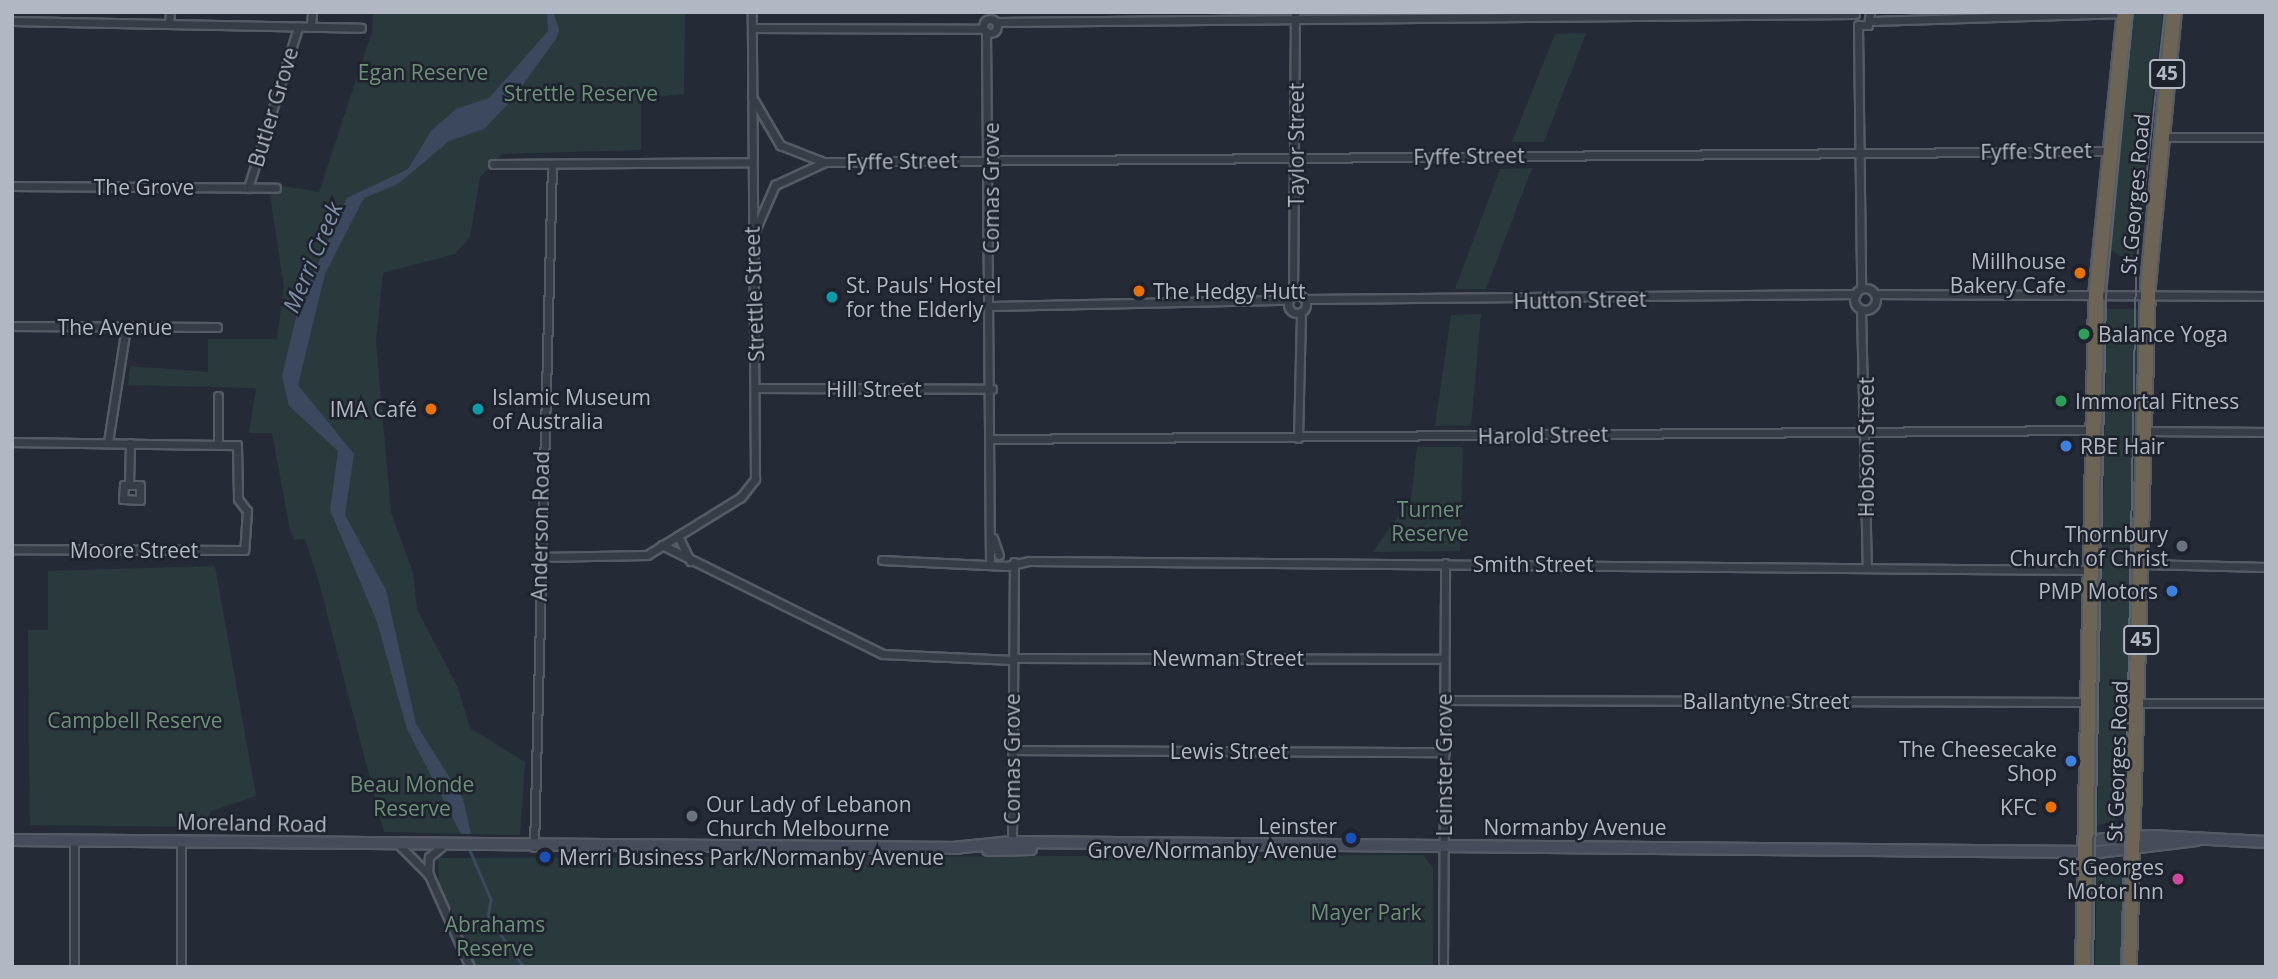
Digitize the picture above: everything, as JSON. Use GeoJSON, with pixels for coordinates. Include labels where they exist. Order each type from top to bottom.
{"type":"FeatureCollection","features":[{"type":"Feature","properties":{"kind":"highway","name":"St Georges Road"},"geometry":{"type":"LineString","coordinates":[[2129,967],[2137,842],[2148,295],[2174,12]]}},
{"type":"Feature","properties":{"kind":"highway","name":"St Georges Road"},"geometry":{"type":"LineString","coordinates":[[2083,967],[2096,296],[2125,13]]}},
{"type":"Feature","properties":{"kind":"main road","name":"Moreland Road"},"geometry":{"type":"LineString","coordinates":[[12,839],[401,847],[491,846]]}},
{"type":"Feature","properties":{"kind":"main road","name":"Normanby Avenue"},"geometry":{"type":"LineString","coordinates":[[491,846],[2085,847],[2196,840],[2266,842]]}},
{"type":"Feature","properties":{"kind":"street"},"geometry":{"type":"LineString","coordinates":[[27,12],[27,21]]}},
{"type":"Feature","properties":{"kind":"street"},"geometry":{"type":"LineString","coordinates":[[169,24],[170,12]]}},
{"type":"Feature","properties":{"kind":"street"},"geometry":{"type":"LineString","coordinates":[[311,27],[312,12]]}},
{"type":"Feature","properties":{"kind":"street","name":"Strettle Street"},"geometry":{"type":"LineString","coordinates":[[678,536],[753,483],[756,388],[750,162],[752,12]]}},
{"type":"Feature","properties":{"kind":"street","name":"Taylor Street"},"geometry":{"type":"LineString","coordinates":[[1294,12],[1298,438]]}},
{"type":"Feature","properties":{"kind":"street"},"geometry":{"type":"LineString","coordinates":[[752,28],[957,26],[990,23],[1026,25],[1837,18],[1856,13],[1863,39]]}},
{"type":"Feature","properties":{"kind":"street"},"geometry":{"type":"LineString","coordinates":[[1837,18],[1857,24],[1870,18],[2125,13]]}},
{"type":"Feature","properties":{"kind":"street"},"geometry":{"type":"LineString","coordinates":[[1865,306],[1858,291],[1865,271],[1863,39],[1870,18]]}},
{"type":"Feature","properties":{"kind":"street"},"geometry":{"type":"LineString","coordinates":[[12,21],[361,28]]}},
{"type":"Feature","properties":{"kind":"street","name":"Comas Grove"},"geometry":{"type":"LineString","coordinates":[[990,23],[990,561]]}},
{"type":"Feature","properties":{"kind":"street","name":"Butler Grove"},"geometry":{"type":"LineString","coordinates":[[248,188],[298,27]]}},
{"type":"Feature","properties":{"kind":"street","name":"Fyffe Street"},"geometry":{"type":"LineString","coordinates":[[750,91],[780,145],[825,162],[2112,150]]}},
{"type":"Feature","properties":{"kind":"street"},"geometry":{"type":"LineString","coordinates":[[2161,137],[2266,137]]}},
{"type":"Feature","properties":{"kind":"street"},"geometry":{"type":"LineString","coordinates":[[494,164],[750,162]]}},
{"type":"Feature","properties":{"kind":"street","name":"Fyffe Street"},"geometry":{"type":"LineString","coordinates":[[753,235],[775,185],[825,162]]}},
{"type":"Feature","properties":{"kind":"street","name":"Anderson Road"},"geometry":{"type":"LineString","coordinates":[[534,847],[539,557],[552,164]]}},
{"type":"Feature","properties":{"kind":"street","name":"The Grove"},"geometry":{"type":"LineString","coordinates":[[12,186],[276,188]]}},
{"type":"Feature","properties":{"kind":"street"},"geometry":{"type":"LineString","coordinates":[[1865,271],[1873,291],[1865,306]]}},
{"type":"Feature","properties":{"kind":"street","name":"Hutton Street"},"geometry":{"type":"LineString","coordinates":[[1837,298],[1858,291],[1873,291],[1897,298]]}},
{"type":"Feature","properties":{"kind":"street","name":"Hutton Street"},"geometry":{"type":"LineString","coordinates":[[992,306],[1837,298],[1865,306],[1897,298],[2266,296]]}},
{"type":"Feature","properties":{"kind":"street","name":"Hobson Street"},"geometry":{"type":"LineString","coordinates":[[1865,306],[1867,565]]}},
{"type":"Feature","properties":{"kind":"street","name":"The Avenue"},"geometry":{"type":"LineString","coordinates":[[12,326],[217,327]]}},
{"type":"Feature","properties":{"kind":"street"},"geometry":{"type":"LineString","coordinates":[[108,442],[126,327]]}},
{"type":"Feature","properties":{"kind":"street","name":"Hill Street"},"geometry":{"type":"LineString","coordinates":[[756,388],[992,389]]}},
{"type":"Feature","properties":{"kind":"street"},"geometry":{"type":"LineString","coordinates":[[12,442],[218,445],[218,396]]}},
{"type":"Feature","properties":{"kind":"street","name":"Harold Street"},"geometry":{"type":"LineString","coordinates":[[992,439],[2094,430]]}},
{"type":"Feature","properties":{"kind":"street"},"geometry":{"type":"LineString","coordinates":[[2146,431],[2266,432]]}},
{"type":"Feature","properties":{"kind":"street"},"geometry":{"type":"LineString","coordinates":[[129,485],[130,443]]}},
{"type":"Feature","properties":{"kind":"street","name":"Moore Street"},"geometry":{"type":"LineString","coordinates":[[12,549],[244,550],[237,444],[218,445]]}},
{"type":"Feature","properties":{"kind":"street"},"geometry":{"type":"LineString","coordinates":[[539,557],[636,557],[678,536],[690,561]]}},
{"type":"Feature","properties":{"kind":"street","name":"Comas Grove"},"geometry":{"type":"LineString","coordinates":[[992,537],[999,555]]}},
{"type":"Feature","properties":{"kind":"street","name":"Newman Street"},"geometry":{"type":"LineString","coordinates":[[662,545],[883,654],[1013,659],[1444,659]]}},
{"type":"Feature","properties":{"kind":"street"},"geometry":{"type":"LineString","coordinates":[[990,561],[999,555]]}},
{"type":"Feature","properties":{"kind":"street","name":"Smith Street"},"geometry":{"type":"LineString","coordinates":[[999,555],[1011,564]]}},
{"type":"Feature","properties":{"kind":"street","name":"Smith Street"},"geometry":{"type":"LineString","coordinates":[[882,560],[990,561],[1011,564],[2091,566]]}},
{"type":"Feature","properties":{"kind":"street","name":"Leinster Grove"},"geometry":{"type":"LineString","coordinates":[[1443,967],[1445,563]]}},
{"type":"Feature","properties":{"kind":"street","name":"Comas Grove"},"geometry":{"type":"LineString","coordinates":[[1011,564],[1012,846]]}},
{"type":"Feature","properties":{"kind":"street"},"geometry":{"type":"LineString","coordinates":[[2143,567],[2266,567]]}},
{"type":"Feature","properties":{"kind":"street","name":"Ballantyne Street"},"geometry":{"type":"LineString","coordinates":[[1444,700],[2087,702]]}},
{"type":"Feature","properties":{"kind":"street"},"geometry":{"type":"LineString","coordinates":[[2140,703],[2266,704]]}},
{"type":"Feature","properties":{"kind":"street","name":"Lewis Street"},"geometry":{"type":"LineString","coordinates":[[1012,750],[1445,752]]}},
{"type":"Feature","properties":{"kind":"street"},"geometry":{"type":"LineString","coordinates":[[74,840],[75,967]]}},
{"type":"Feature","properties":{"kind":"street"},"geometry":{"type":"LineString","coordinates":[[181,841],[181,967]]}},
{"type":"Feature","properties":{"kind":"street"},"geometry":{"type":"LineString","coordinates":[[401,847],[429,875],[470,967]]}},
{"type":"Feature","properties":{"kind":"street"},"geometry":{"type":"LineString","coordinates":[[429,875],[429,857],[443,847]]}},
{"type":"Feature","properties":{"kind":"green space"},"geometry":{"type":"Polygon","coordinates":[[[373,12],[685,12],[684,94],[641,98],[641,150],[502,154],[480,177],[470,237],[455,254],[383,273],[376,341],[391,512],[413,573],[417,609],[458,688],[470,728],[525,762],[520,835],[384,832],[318,579],[305,539],[294,540],[290,530],[272,433],[249,433],[256,388],[128,385],[130,366],[208,372],[208,339],[277,339],[284,287],[270,195],[283,186],[319,192],[372,32],[373,12]]]}},
{"type":"Feature","properties":{"kind":"green space"},"geometry":{"type":"Polygon","coordinates":[[[2134,12],[2163,12],[2132,269],[2125,269],[2123,258],[2110,249],[2134,12]]]}},
{"type":"Feature","properties":{"kind":"green space"},"geometry":{"type":"Polygon","coordinates":[[[1586,33],[1544,142],[1512,142],[1555,34],[1586,33]]]}},
{"type":"Feature","properties":{"kind":"green space"},"geometry":{"type":"Polygon","coordinates":[[[1532,168],[1486,289],[1455,289],[1500,169],[1532,168]]]}},
{"type":"Feature","properties":{"kind":"green space"},"geometry":{"type":"Polygon","coordinates":[[[2107,309],[2143,309],[2132,733],[2122,757],[2115,821],[2097,825],[2107,309]]]}},
{"type":"Feature","properties":{"kind":"green space"},"geometry":{"type":"Polygon","coordinates":[[[1481,314],[1471,425],[1435,426],[1451,315],[1481,314]]]}},
{"type":"Feature","properties":{"kind":"green space","name":"Turner Reserve"},"geometry":{"type":"Polygon","coordinates":[[[1417,447],[1463,447],[1460,551],[1373,552],[1411,498],[1417,447]]]}},
{"type":"Feature","properties":{"kind":"green space","name":"Campbell Reserve"},"geometry":{"type":"Polygon","coordinates":[[[215,566],[256,796],[211,811],[205,827],[30,825],[28,630],[48,630],[48,571],[215,566]]]}},
{"type":"Feature","properties":{"kind":"green space"},"geometry":{"type":"Polygon","coordinates":[[[1423,855],[1433,868],[1433,967],[476,967],[439,886],[438,858],[1423,855]]]}},
{"type":"Feature","properties":{"kind":"green space"},"geometry":{"type":"Polygon","coordinates":[[[2097,864],[2123,864],[2121,967],[2095,967],[2097,864]]]}},
{"type":"Feature","properties":{"kind":"water"},"geometry":{"type":"Polygon","coordinates":[[[547,12],[553,12],[559,29],[556,39],[511,101],[484,129],[449,141],[398,184],[364,198],[325,274],[298,385],[354,454],[345,515],[386,590],[416,724],[463,799],[471,834],[461,834],[407,729],[377,622],[330,510],[338,451],[289,406],[282,376],[298,309],[347,198],[408,169],[431,131],[456,109],[489,98],[548,31],[547,12]]]}},
{"type":"Feature","properties":{"kind":"waterway","name":"Merri Creek"},"geometry":{"type":"LineString","coordinates":[[469,848],[491,899],[488,917],[524,967]]}},
{"type":"Feature","properties":{"kind":"tram line"},"geometry":{"type":"LineString","coordinates":[[2093,967],[2106,296],[2133,12]]}},
{"type":"Feature","properties":{"kind":"tram line"},"geometry":{"type":"LineString","coordinates":[[2123,967],[2136,269],[2165,12]]}},
{"type":"Feature","properties":{"kind":"place","name":"Millhouse Bakery Cafe"},"geometry":{"type":"Point","coordinates":[2080,273]}},
{"type":"Feature","properties":{"kind":"place","name":"The Hedgy Hutt"},"geometry":{"type":"Point","coordinates":[1139,291]}},
{"type":"Feature","properties":{"kind":"place","name":"St. Pauls' Hostel for the Elderly"},"geometry":{"type":"Point","coordinates":[832,297]}},
{"type":"Feature","properties":{"kind":"place","name":"Balance Yoga"},"geometry":{"type":"Point","coordinates":[2084,334]}},
{"type":"Feature","properties":{"kind":"place","name":"Immortal Fitness"},"geometry":{"type":"Point","coordinates":[2061,401]}},
{"type":"Feature","properties":{"kind":"place","name":"IMA Café"},"geometry":{"type":"Point","coordinates":[431,409]}},
{"type":"Feature","properties":{"kind":"place","name":"Islamic Museum of Australia"},"geometry":{"type":"Point","coordinates":[478,409]}},
{"type":"Feature","properties":{"kind":"place","name":"RBE Hair"},"geometry":{"type":"Point","coordinates":[2066,446]}},
{"type":"Feature","properties":{"kind":"place","name":"Thornbury Church of Christ"},"geometry":{"type":"Point","coordinates":[2182,546]}},
{"type":"Feature","properties":{"kind":"place","name":"PMP Motors"},"geometry":{"type":"Point","coordinates":[2172,591]}},
{"type":"Feature","properties":{"kind":"place","name":"The Cheesecake Shop"},"geometry":{"type":"Point","coordinates":[2071,761]}},
{"type":"Feature","properties":{"kind":"place","name":"KFC"},"geometry":{"type":"Point","coordinates":[2051,807]}},
{"type":"Feature","properties":{"kind":"place","name":"Our Lady of Lebanon Church Melbourne"},"geometry":{"type":"Point","coordinates":[692,816]}},
{"type":"Feature","properties":{"kind":"place","name":"Leinster Grove/Normanby Avenue"},"geometry":{"type":"Point","coordinates":[1351,838]}},
{"type":"Feature","properties":{"kind":"place","name":"Merri Business Park/Normanby Avenue"},"geometry":{"type":"Point","coordinates":[545,857]}},
{"type":"Feature","properties":{"kind":"place","name":"St Georges Motor Inn"},"geometry":{"type":"Point","coordinates":[2178,879]}},
{"type":"Feature","properties":{"kind":"park label","name":"Egan Reserve"},"geometry":{"type":"Point","coordinates":[423,72]}},
{"type":"Feature","properties":{"kind":"park label","name":"Strettle Reserve"},"geometry":{"type":"Point","coordinates":[581,93]}},
{"type":"Feature","properties":{"kind":"park label","name":"Beau Monde Reserve"},"geometry":{"type":"Point","coordinates":[412,796]}},
{"type":"Feature","properties":{"kind":"park label","name":"Mayer Park"},"geometry":{"type":"Point","coordinates":[1366,912]}},
{"type":"Feature","properties":{"kind":"park label","name":"Abrahams Reserve"},"geometry":{"type":"Point","coordinates":[495,936]}}]}
